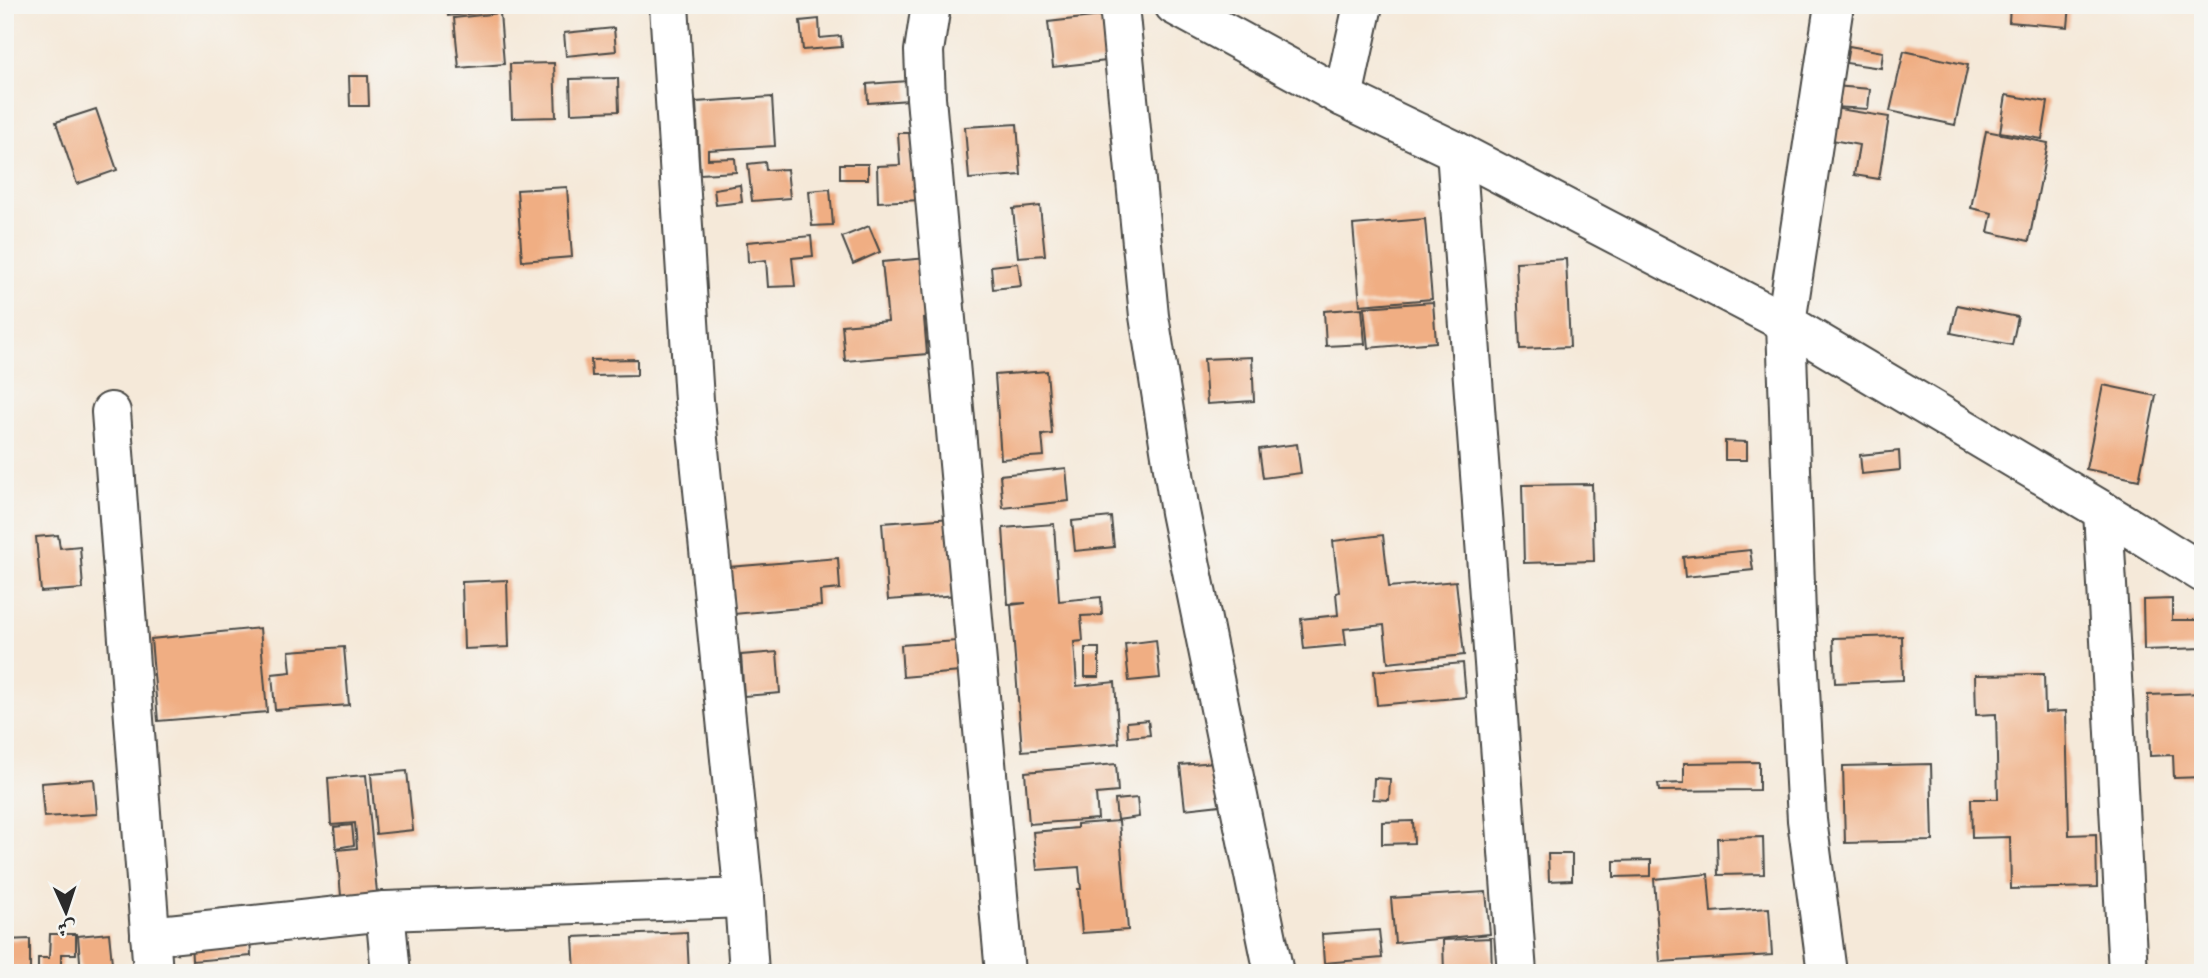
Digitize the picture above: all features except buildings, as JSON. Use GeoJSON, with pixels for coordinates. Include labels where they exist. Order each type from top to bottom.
{"type":"FeatureCollection","features":[{"type":"Feature","properties":{"kind":"street"},"geometry":{"type":"LineString","coordinates":[[669,5],[694,400],[744,898],[749,973]]}},
{"type":"Feature","properties":{"kind":"street"},"geometry":{"type":"LineString","coordinates":[[931,5],[924,51],[926,98],[1005,973]]}},
{"type":"Feature","properties":{"kind":"street"},"geometry":{"type":"LineString","coordinates":[[1119,5],[1149,316],[1178,499],[1274,973]]}},
{"type":"Feature","properties":{"kind":"street"},"geometry":{"type":"LineString","coordinates":[[1174,5],[1343,97],[1456,151],[1786,323],[2203,572]]}},
{"type":"Feature","properties":{"kind":"street"},"geometry":{"type":"LineString","coordinates":[[1343,97],[1363,5]]}},
{"type":"Feature","properties":{"kind":"street"},"geometry":{"type":"LineString","coordinates":[[1826,973],[1806,807],[1786,323],[1834,5]]}},
{"type":"Feature","properties":{"kind":"street"},"geometry":{"type":"LineString","coordinates":[[1456,151],[1517,973]]}},
{"type":"Feature","properties":{"kind":"street"},"geometry":{"type":"LineString","coordinates":[[111,412],[152,955],[386,911],[744,898]]}},
{"type":"Feature","properties":{"kind":"street"},"geometry":{"type":"LineString","coordinates":[[2103,511],[2128,973]]}},
{"type":"Feature","properties":{"kind":"street"},"geometry":{"type":"LineString","coordinates":[[386,911],[390,973]]}}]}
